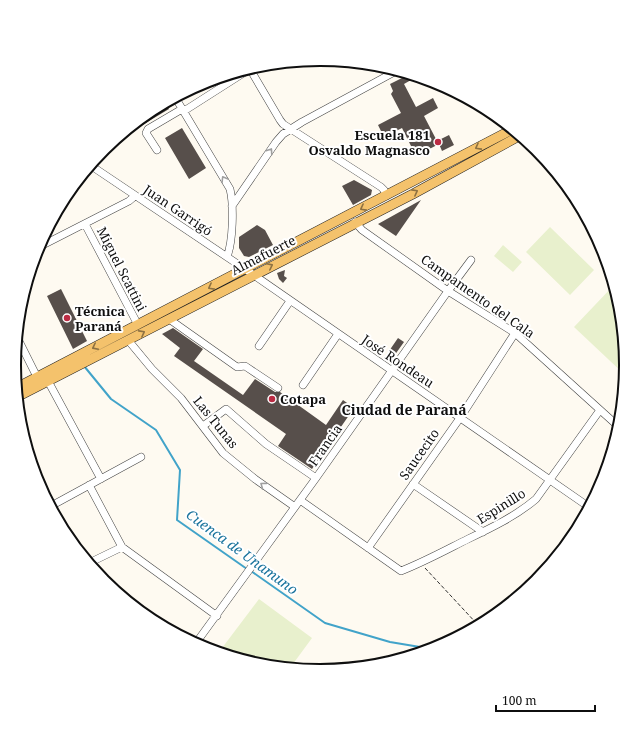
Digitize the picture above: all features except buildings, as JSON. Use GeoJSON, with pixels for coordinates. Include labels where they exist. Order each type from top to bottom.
{"type":"FeatureCollection","features":[{"type":"Feature","properties":{"kind":"main road","name":"Almafuerte"},"geometry":{"type":"LineString","coordinates":[[22,385],[508,132]]}},
{"type":"Feature","properties":{"kind":"main road","name":"Almafuerte"},"geometry":{"type":"LineString","coordinates":[[23,394],[355,222],[413,194],[515,138]]}},
{"type":"Feature","properties":{"kind":"street"},"geometry":{"type":"LineString","coordinates":[[255,73],[280,120],[291,129],[380,187],[384,190],[386,196]]}},
{"type":"Feature","properties":{"kind":"street"},"geometry":{"type":"LineString","coordinates":[[232,206],[283,134],[302,122],[390,74]]}},
{"type":"Feature","properties":{"kind":"street"},"geometry":{"type":"LineString","coordinates":[[157,150],[146,133],[148,129],[236,78]]}},
{"type":"Feature","properties":{"kind":"street"},"geometry":{"type":"LineString","coordinates":[[178,102],[230,189],[232,206],[231,247],[227,257]]}},
{"type":"Feature","properties":{"kind":"street","name":"Juan Garrigó"},"geometry":{"type":"LineString","coordinates":[[94,168],[253,275]]}},
{"type":"Feature","properties":{"kind":"street"},"geometry":{"type":"LineString","coordinates":[[47,243],[135,196]]}},
{"type":"Feature","properties":{"kind":"street","name":"Campamento del Cala"},"geometry":{"type":"LineString","coordinates":[[355,222],[362,230],[448,291],[515,333],[613,422]]}},
{"type":"Feature","properties":{"kind":"street","name":"Miguel Scattini"},"geometry":{"type":"LineString","coordinates":[[85,224],[138,325]]}},
{"type":"Feature","properties":{"kind":"street","name":"Francia"},"geometry":{"type":"LineString","coordinates":[[200,638],[471,260]]}},
{"type":"Feature","properties":{"kind":"street","name":"José Rondeau"},"geometry":{"type":"LineString","coordinates":[[253,275],[584,504]]}},
{"type":"Feature","properties":{"kind":"street"},"geometry":{"type":"LineString","coordinates":[[259,346],[290,301]]}},
{"type":"Feature","properties":{"kind":"street"},"geometry":{"type":"LineString","coordinates":[[169,319],[237,367],[245,366],[278,388]]}},
{"type":"Feature","properties":{"kind":"street","name":"Saucecito"},"geometry":{"type":"LineString","coordinates":[[368,548],[460,418],[515,333]]}},
{"type":"Feature","properties":{"kind":"street"},"geometry":{"type":"LineString","coordinates":[[303,385],[338,334]]}},
{"type":"Feature","properties":{"kind":"street","name":"Las Tunas"},"geometry":{"type":"LineString","coordinates":[[128,340],[152,369],[181,398],[223,453],[255,479],[295,507]]}},
{"type":"Feature","properties":{"kind":"street"},"geometry":{"type":"LineString","coordinates":[[22,346],[38,377]]}},
{"type":"Feature","properties":{"kind":"street"},"geometry":{"type":"LineString","coordinates":[[48,381],[101,479]]}},
{"type":"Feature","properties":{"kind":"street"},"geometry":{"type":"LineString","coordinates":[[203,426],[226,409],[266,444],[316,478]]}},
{"type":"Feature","properties":{"kind":"street","name":"Espinillo"},"geometry":{"type":"LineString","coordinates":[[368,548],[401,571],[483,532],[524,509],[536,499],[600,410]]}},
{"type":"Feature","properties":{"kind":"street"},"geometry":{"type":"LineString","coordinates":[[55,504],[141,457]]}},
{"type":"Feature","properties":{"kind":"street"},"geometry":{"type":"LineString","coordinates":[[413,484],[483,532]]}},
{"type":"Feature","properties":{"kind":"street"},"geometry":{"type":"LineString","coordinates":[[89,485],[122,547],[217,616]]}},
{"type":"Feature","properties":{"kind":"street"},"geometry":{"type":"LineString","coordinates":[[300,500],[368,548]]}},
{"type":"Feature","properties":{"kind":"street"},"geometry":{"type":"LineString","coordinates":[[94,561],[122,547]]}},
{"type":"Feature","properties":{"kind":"path"},"geometry":{"type":"LineString","coordinates":[[420,563],[474,620]]}},
{"type":"Feature","properties":{"kind":"green space"},"geometry":{"type":"Polygon","coordinates":[[[550,227],[594,270],[570,295],[526,252],[550,227]]]}},
{"type":"Feature","properties":{"kind":"green space"},"geometry":{"type":"Polygon","coordinates":[[[503,245],[522,262],[513,272],[494,256],[503,245]]]}},
{"type":"Feature","properties":{"kind":"green space"},"geometry":{"type":"Polygon","coordinates":[[[610,290],[616,325],[619,369],[574,327],[610,290]]]}},
{"type":"Feature","properties":{"kind":"green space"},"geometry":{"type":"Polygon","coordinates":[[[259,599],[312,638],[294,662],[262,658],[222,647],[259,599]]]}},
{"type":"Feature","properties":{"kind":"waterway","name":"Cuenca de Unamuno"},"geometry":{"type":"LineString","coordinates":[[84,366],[111,399],[156,430],[180,470],[177,520],[247,569]]}},
{"type":"Feature","properties":{"kind":"waterway","name":"Cuenca de Unamuno"},"geometry":{"type":"LineString","coordinates":[[251,571],[325,623],[390,642],[419,647]]}},
{"type":"Feature","properties":{"kind":"place","name":"Escuela 181 Osvaldo Magnasco"},"geometry":{"type":"Point","coordinates":[438,142]}},
{"type":"Feature","properties":{"kind":"place","name":"Técnica Paraná"},"geometry":{"type":"Point","coordinates":[67,318]}},
{"type":"Feature","properties":{"kind":"place","name":"Cotapa"},"geometry":{"type":"Point","coordinates":[272,399]}},
{"type":"Feature","properties":{"kind":"district","name":"Ciudad de Paraná"},"geometry":{"type":"Point","coordinates":[404,410]}}]}
